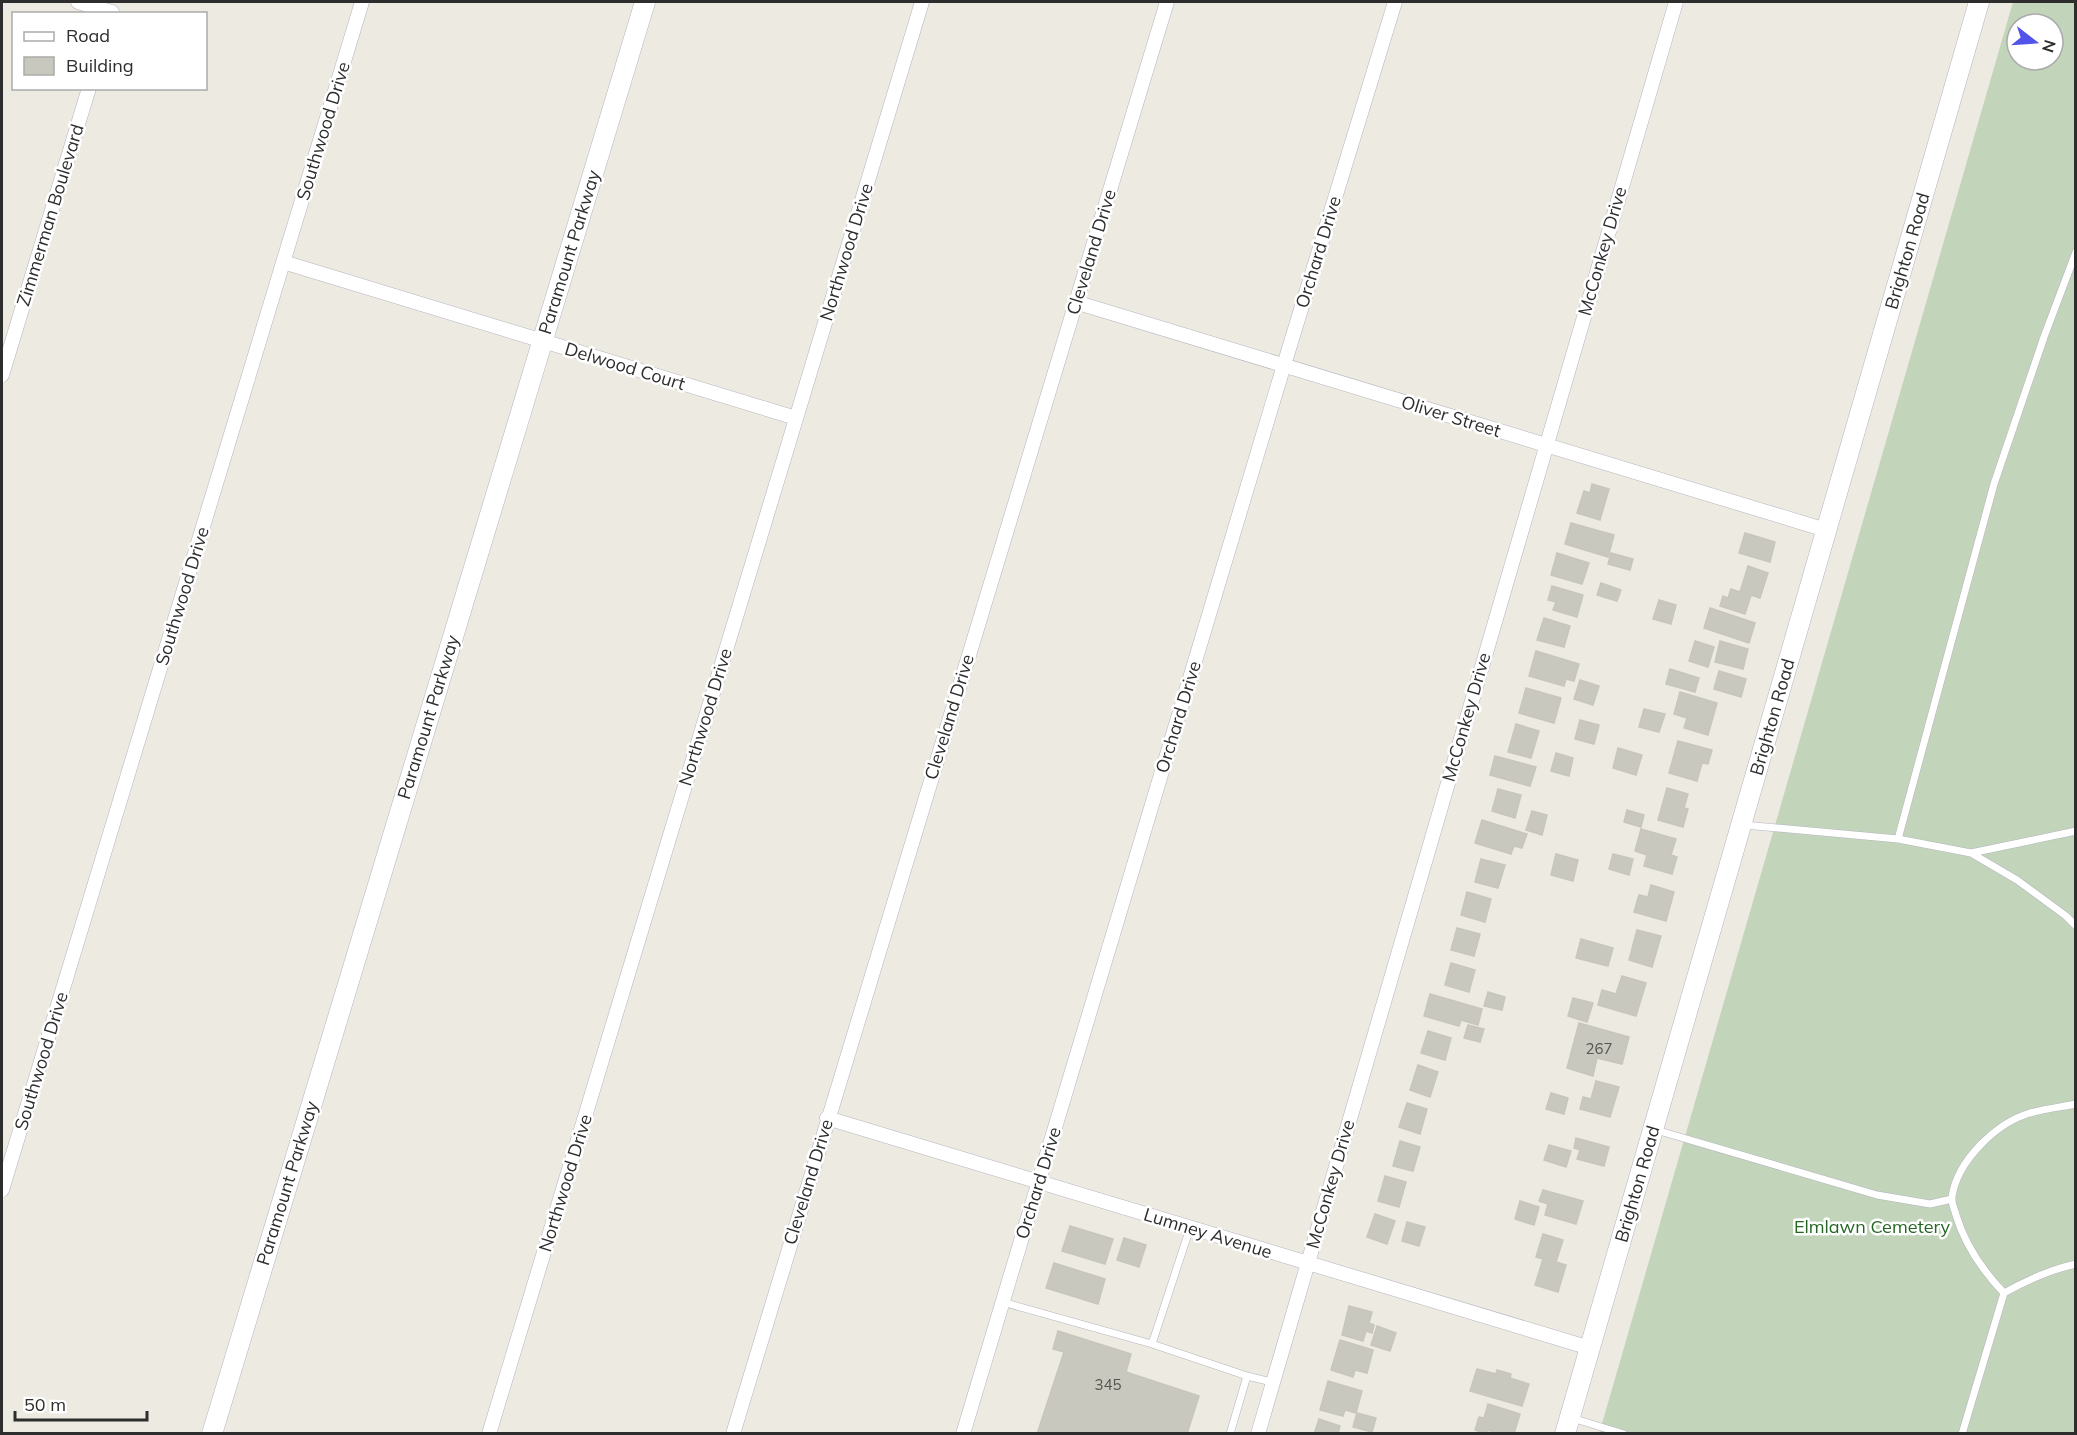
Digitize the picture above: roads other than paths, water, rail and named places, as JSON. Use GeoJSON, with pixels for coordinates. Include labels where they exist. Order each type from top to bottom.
{"type":"FeatureCollection","features":[{"type":"Feature","properties":{"kind":"street"},"geometry":{"type":"LineString","coordinates":[[78,2],[113,9]]}},
{"type":"Feature","properties":{"kind":"street","name":"Southwood Drive"},"geometry":{"type":"LineString","coordinates":[[2,1190],[362,2]]}},
{"type":"Feature","properties":{"kind":"street","name":"Paramount Parkway"},"geometry":{"type":"LineString","coordinates":[[212,1434],[645,2]]}},
{"type":"Feature","properties":{"kind":"street","name":"Northwood Drive"},"geometry":{"type":"LineString","coordinates":[[489,1434],[922,2]]}},
{"type":"Feature","properties":{"kind":"street","name":"Cleveland Drive"},"geometry":{"type":"LineString","coordinates":[[733,1434],[1167,2]]}},
{"type":"Feature","properties":{"kind":"street","name":"Orchard Drive"},"geometry":{"type":"LineString","coordinates":[[963,1434],[1395,2]]}},
{"type":"Feature","properties":{"kind":"street","name":"McConkey Drive"},"geometry":{"type":"LineString","coordinates":[[1258,1434],[1306,1263],[1676,2]]}},
{"type":"Feature","properties":{"kind":"street","name":"Brighton Road"},"geometry":{"type":"LineString","coordinates":[[1567,1426],[1979,2]]}},
{"type":"Feature","properties":{"kind":"street","name":"Zimmerman Boulevard"},"geometry":{"type":"LineString","coordinates":[[2,375],[88,90]]}},
{"type":"Feature","properties":{"kind":"street","name":"Delwood Court"},"geometry":{"type":"LineString","coordinates":[[283,262],[796,418]]}},
{"type":"Feature","properties":{"kind":"street","name":"Oliver Street"},"geometry":{"type":"LineString","coordinates":[[1075,302],[1826,530]]}},
{"type":"Feature","properties":{"kind":"street","name":"Lumney Avenue"},"geometry":{"type":"LineString","coordinates":[[827,1118],[1590,1348]]}},
{"type":"Feature","properties":{"kind":"lane"},"geometry":{"type":"LineString","coordinates":[[1898,838],[1994,484],[2044,337],[2076,252]]}},
{"type":"Feature","properties":{"kind":"lane"},"geometry":{"type":"LineString","coordinates":[[1741,825],[1898,838],[1971,853],[2017,880],[2076,926]]}},
{"type":"Feature","properties":{"kind":"lane"},"geometry":{"type":"LineString","coordinates":[[1971,853],[2076,831]]}},
{"type":"Feature","properties":{"kind":"lane"},"geometry":{"type":"LineString","coordinates":[[2004,1293],[1987,1276],[1971,1250],[1958,1221],[1952,1199],[1958,1179],[1968,1160],[1984,1141],[2001,1127],[2030,1113],[2076,1104]]}},
{"type":"Feature","properties":{"kind":"lane"},"geometry":{"type":"LineString","coordinates":[[1653,1129],[1877,1195],[1930,1203],[1952,1199]]}},
{"type":"Feature","properties":{"kind":"lane"},"geometry":{"type":"LineString","coordinates":[[1152,1344],[1190,1228]]}},
{"type":"Feature","properties":{"kind":"lane"},"geometry":{"type":"LineString","coordinates":[[1962,1434],[2004,1293],[2033,1277],[2076,1264]]}},
{"type":"Feature","properties":{"kind":"lane"},"geometry":{"type":"LineString","coordinates":[[1002,1302],[1152,1344],[1247,1376],[1272,1382]]}},
{"type":"Feature","properties":{"kind":"lane"},"geometry":{"type":"LineString","coordinates":[[1230,1434],[1247,1376]]}},
{"type":"Feature","properties":{"kind":"lane"},"geometry":{"type":"LineString","coordinates":[[1567,1426],[1624,1434]]}},
{"type":"Feature","properties":{"kind":"park label","name":"Elmlawn Cemetery"},"geometry":{"type":"Point","coordinates":[1872,1226]}}]}
